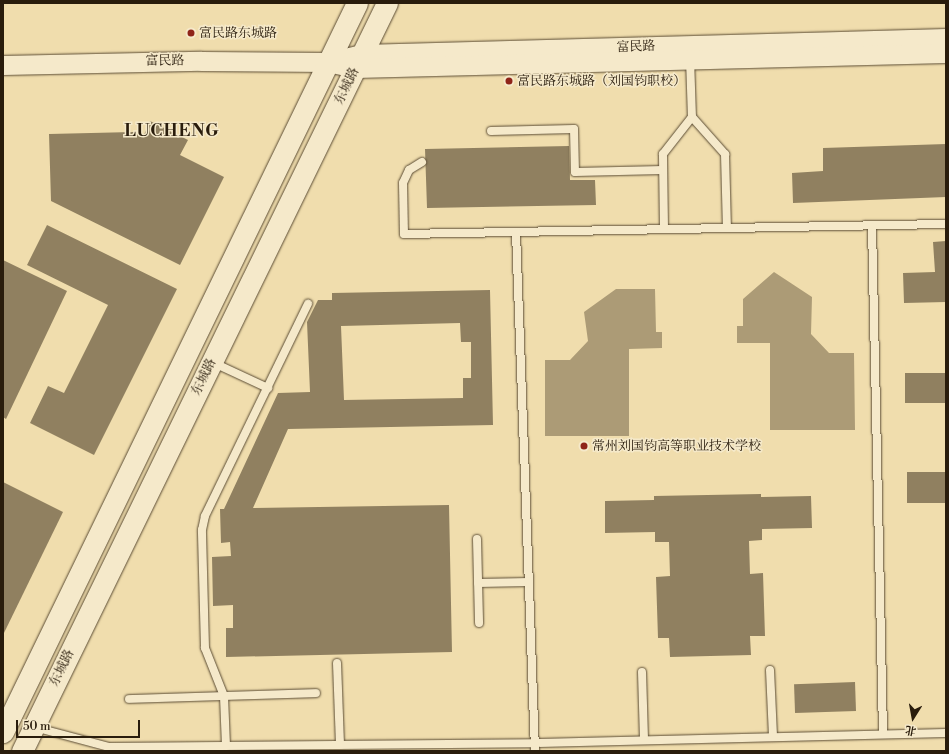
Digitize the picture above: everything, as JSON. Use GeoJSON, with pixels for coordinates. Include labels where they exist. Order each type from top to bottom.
{"type":"FeatureCollection","features":[{"type":"Feature","properties":{"kind":"main road","name":"东城路"},"geometry":{"type":"LineString","coordinates":[[3,732],[357,3]]}},
{"type":"Feature","properties":{"kind":"main road","name":"东城路"},"geometry":{"type":"LineString","coordinates":[[22,751],[387,3]]}},
{"type":"Feature","properties":{"kind":"street","name":"富民路"},"geometry":{"type":"LineString","coordinates":[[3,66],[201,61],[328,62],[690,52],[946,38]]}},
{"type":"Feature","properties":{"kind":"street","name":"富民路"},"geometry":{"type":"LineString","coordinates":[[690,52],[946,53]]}},
{"type":"Feature","properties":{"kind":"lane"},"geometry":{"type":"LineString","coordinates":[[664,229],[663,154],[692,117],[690,52]]}},
{"type":"Feature","properties":{"kind":"lane"},"geometry":{"type":"LineString","coordinates":[[692,117],[725,154],[727,228]]}},
{"type":"Feature","properties":{"kind":"lane"},"geometry":{"type":"LineString","coordinates":[[491,131],[574,129],[575,172],[663,170]]}},
{"type":"Feature","properties":{"kind":"lane"},"geometry":{"type":"LineString","coordinates":[[422,162],[409,170],[403,182],[404,234],[946,224]]}},
{"type":"Feature","properties":{"kind":"lane"},"geometry":{"type":"LineString","coordinates":[[872,225],[883,734]]}},
{"type":"Feature","properties":{"kind":"lane"},"geometry":{"type":"LineString","coordinates":[[516,232],[535,747]]}},
{"type":"Feature","properties":{"kind":"lane"},"geometry":{"type":"LineString","coordinates":[[226,746],[224,696],[205,648],[202,530],[205,516],[308,304]]}},
{"type":"Feature","properties":{"kind":"lane"},"geometry":{"type":"LineString","coordinates":[[212,362],[268,388]]}},
{"type":"Feature","properties":{"kind":"lane"},"geometry":{"type":"LineString","coordinates":[[477,539],[479,623]]}},
{"type":"Feature","properties":{"kind":"lane"},"geometry":{"type":"LineString","coordinates":[[478,583],[529,582]]}},
{"type":"Feature","properties":{"kind":"lane"},"geometry":{"type":"LineString","coordinates":[[337,663],[340,745]]}},
{"type":"Feature","properties":{"kind":"lane"},"geometry":{"type":"LineString","coordinates":[[770,670],[773,737]]}},
{"type":"Feature","properties":{"kind":"lane"},"geometry":{"type":"LineString","coordinates":[[642,672],[644,740]]}},
{"type":"Feature","properties":{"kind":"lane"},"geometry":{"type":"LineString","coordinates":[[129,699],[316,693]]}},
{"type":"Feature","properties":{"kind":"lane"},"geometry":{"type":"LineString","coordinates":[[33,727],[109,747],[226,746],[321,748],[340,745],[535,747],[644,740],[946,732]]}},
{"type":"Feature","properties":{"kind":"shaded area"},"geometry":{"type":"Polygon","coordinates":[[[774,272],[812,297],[811,334],[829,353],[854,353],[855,430],[770,430],[770,343],[737,343],[737,326],[743,326],[743,299],[774,272]]]}},
{"type":"Feature","properties":{"kind":"shaded area"},"geometry":{"type":"Polygon","coordinates":[[[616,289],[655,289],[656,332],[662,332],[662,348],[629,349],[629,436],[545,436],[545,360],[570,360],[588,341],[584,312],[616,289]]]}},
{"type":"Feature","properties":{"kind":"building"},"geometry":{"type":"Polygon","coordinates":[[[150,121],[188,140],[180,155],[224,177],[180,265],[51,201],[49,134],[133,132],[143,137],[150,121]]]}},
{"type":"Feature","properties":{"kind":"building"},"geometry":{"type":"Polygon","coordinates":[[[946,144],[946,197],[793,203],[792,173],[823,171],[823,148],[946,144]]]}},
{"type":"Feature","properties":{"kind":"building"},"geometry":{"type":"Polygon","coordinates":[[[569,146],[570,180],[595,180],[596,205],[427,208],[425,149],[569,146]]]}},
{"type":"Feature","properties":{"kind":"building"},"geometry":{"type":"Polygon","coordinates":[[[47,225],[177,289],[94,455],[30,423],[48,386],[64,393],[108,305],[27,265],[47,225]]]}},
{"type":"Feature","properties":{"kind":"building"},"geometry":{"type":"Polygon","coordinates":[[[946,241],[946,302],[904,303],[903,273],[935,272],[933,242],[946,241]]]}},
{"type":"Feature","properties":{"kind":"building"},"geometry":{"type":"Polygon","coordinates":[[[3,260],[67,291],[6,419],[3,417],[3,260]]]}},
{"type":"Feature","properties":{"kind":"building"},"geometry":{"type":"Polygon","coordinates":[[[490,290],[493,425],[288,429],[253,508],[449,505],[452,652],[226,657],[226,628],[233,628],[233,605],[213,606],[212,557],[231,556],[230,542],[221,543],[220,509],[224,509],[278,393],[310,392],[307,322],[318,300],[332,300],[332,293],[490,290]],[[460,323],[341,326],[344,400],[463,398],[463,378],[471,378],[471,342],[461,342],[460,323]]]}},
{"type":"Feature","properties":{"kind":"building"},"geometry":{"type":"Polygon","coordinates":[[[905,373],[946,373],[946,403],[905,403],[905,373]]]}},
{"type":"Feature","properties":{"kind":"building"},"geometry":{"type":"Polygon","coordinates":[[[907,472],[946,472],[946,503],[907,503],[907,472]]]}},
{"type":"Feature","properties":{"kind":"building"},"geometry":{"type":"Polygon","coordinates":[[[3,482],[63,512],[3,635],[3,482]]]}},
{"type":"Feature","properties":{"kind":"building"},"geometry":{"type":"Polygon","coordinates":[[[761,494],[761,497],[811,496],[812,528],[762,529],[762,540],[749,541],[750,574],[763,573],[765,636],[750,636],[751,655],[670,657],[669,638],[658,638],[656,577],[670,576],[669,542],[655,542],[655,532],[605,533],[605,501],[654,500],[654,496],[761,494]]]}},
{"type":"Feature","properties":{"kind":"building"},"geometry":{"type":"Polygon","coordinates":[[[855,682],[856,711],[795,713],[794,684],[855,682]]]}},
{"type":"Feature","properties":{"kind":"place","name":"富民路东城路"},"geometry":{"type":"Point","coordinates":[191,33]}},
{"type":"Feature","properties":{"kind":"place","name":"富民路东城路（刘国钧职校）"},"geometry":{"type":"Point","coordinates":[509,81]}},
{"type":"Feature","properties":{"kind":"place","name":"常州刘国钧高等职业技术学校"},"geometry":{"type":"Point","coordinates":[584,446]}},
{"type":"Feature","properties":{"kind":"district","name":"LUCHENG"},"geometry":{"type":"Point","coordinates":[172,132]}}]}
